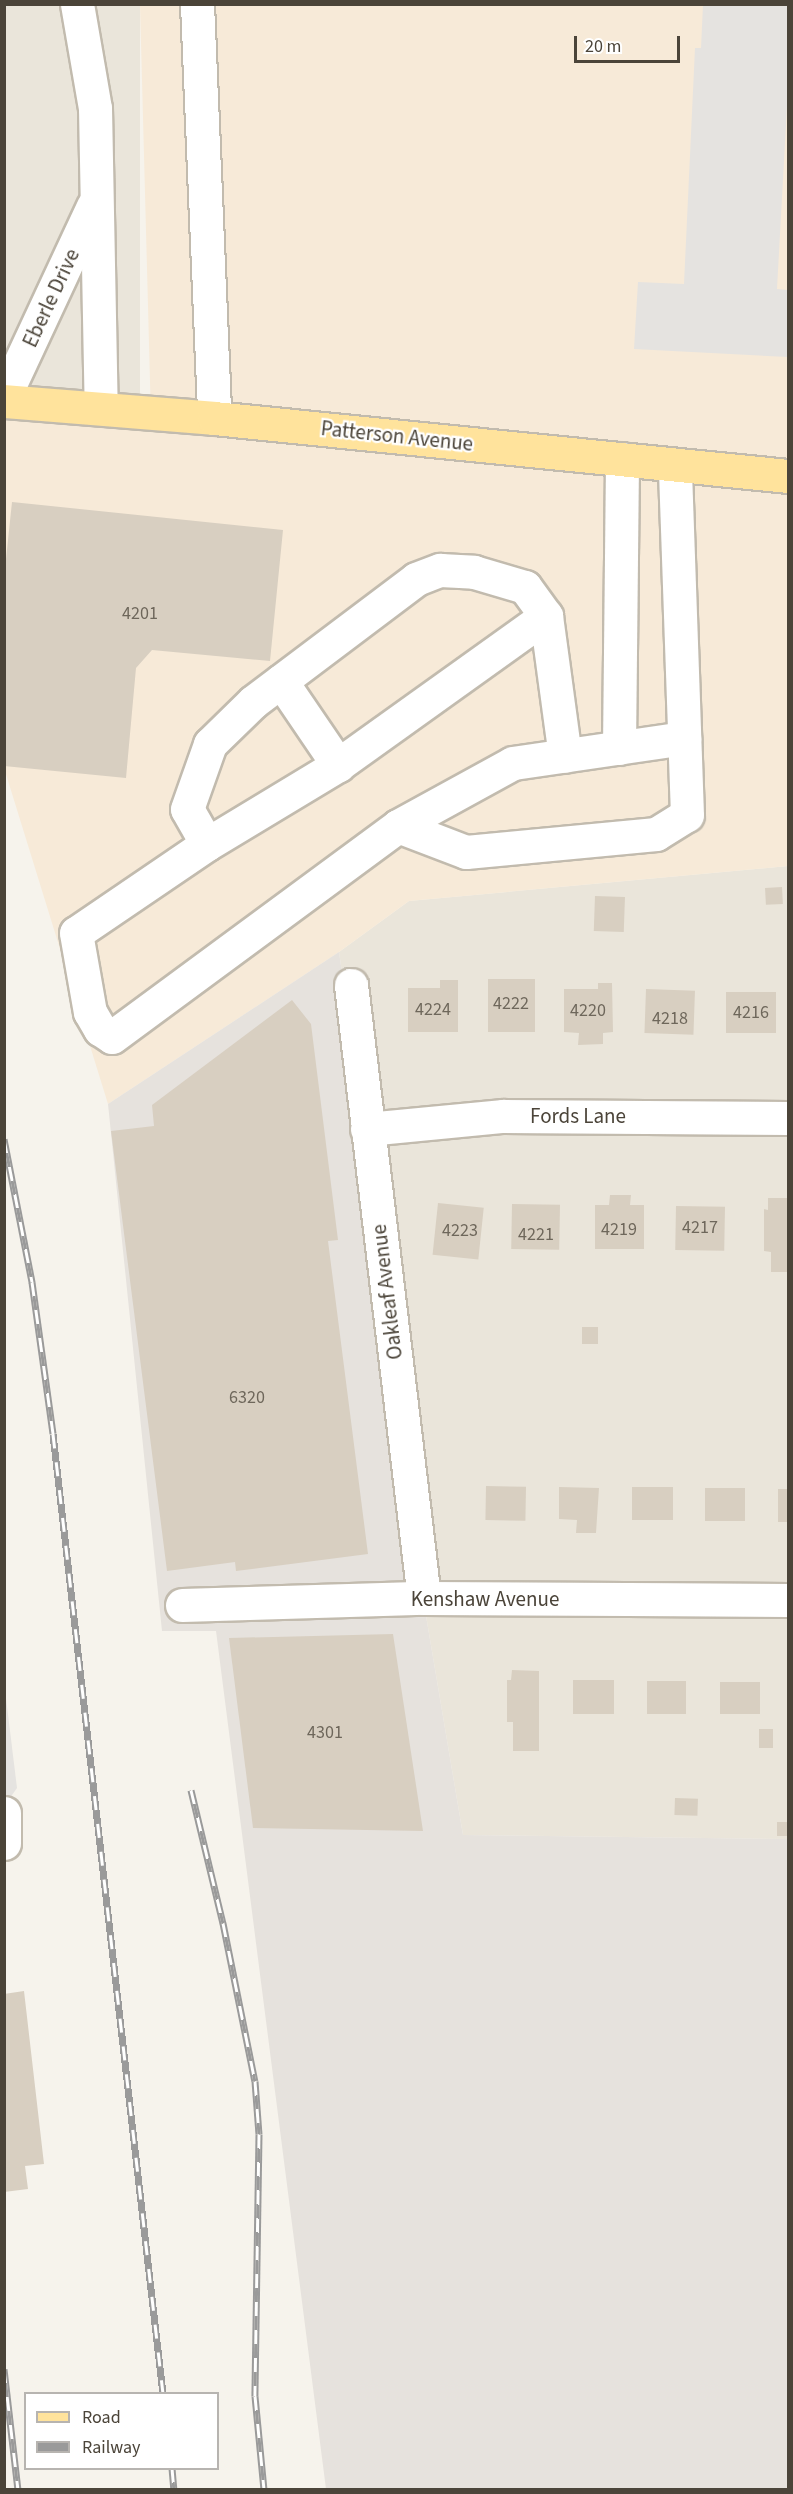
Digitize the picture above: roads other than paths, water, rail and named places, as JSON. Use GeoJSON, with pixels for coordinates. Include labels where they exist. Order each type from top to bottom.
{"type":"FeatureCollection","features":[{"type":"Feature","properties":{"kind":"main road","name":"Patterson Avenue"},"geometry":{"type":"LineString","coordinates":[[4,399],[214,418],[789,477]]}},
{"type":"Feature","properties":{"kind":"street","name":"Eberle Drive"},"geometry":{"type":"LineString","coordinates":[[77,4],[95,108],[100,408]]}},
{"type":"Feature","properties":{"kind":"street"},"geometry":{"type":"LineString","coordinates":[[197,4],[214,418]]}},
{"type":"Feature","properties":{"kind":"street","name":"Eberle Drive"},"geometry":{"type":"LineString","coordinates":[[4,399],[97,199]]}},
{"type":"Feature","properties":{"kind":"street"},"geometry":{"type":"LineString","coordinates":[[619,748],[622,459]]}},
{"type":"Feature","properties":{"kind":"street"},"geometry":{"type":"LineString","coordinates":[[399,826],[466,852],[656,834],[687,815],[675,465]]}},
{"type":"Feature","properties":{"kind":"street"},"geometry":{"type":"LineString","coordinates":[[207,844],[187,809],[210,744],[253,702],[416,579],[440,570],[474,572],[525,587],[546,616],[565,756]]}},
{"type":"Feature","properties":{"kind":"street"},"geometry":{"type":"LineString","coordinates":[[546,616],[338,765],[207,844],[76,933],[90,1012],[100,1029],[112,1037],[399,826],[513,763],[684,738]]}},
{"type":"Feature","properties":{"kind":"street"},"geometry":{"type":"LineString","coordinates":[[281,681],[338,765]]}},
{"type":"Feature","properties":{"kind":"street","name":"Oakleaf Avenue"},"geometry":{"type":"LineString","coordinates":[[351,985],[424,1599]]}},
{"type":"Feature","properties":{"kind":"street","name":"Fords Lane"},"geometry":{"type":"LineString","coordinates":[[367,1129],[503,1116],[789,1118]]}},
{"type":"Feature","properties":{"kind":"street","name":"Kenshaw Avenue"},"geometry":{"type":"LineString","coordinates":[[182,1605],[424,1599],[789,1600]]}},
{"type":"Feature","properties":{"kind":"street"},"geometry":{"type":"LineString","coordinates":[[4,1813],[4,1843]]}},
{"type":"Feature","properties":{"kind":"railway"},"geometry":{"type":"LineString","coordinates":[[4,1139],[32,1282],[53,1434],[163,2392]]}},
{"type":"Feature","properties":{"kind":"railway"},"geometry":{"type":"LineString","coordinates":[[191,1790],[223,1923],[255,2081],[259,2134],[255,2396],[264,2490]]}},
{"type":"Feature","properties":{"kind":"railway"},"geometry":{"type":"LineString","coordinates":[[4,2369],[18,2490]]}},
{"type":"Feature","properties":{"kind":"railway"},"geometry":{"type":"LineString","coordinates":[[172,2470],[174,2490]]}}]}
